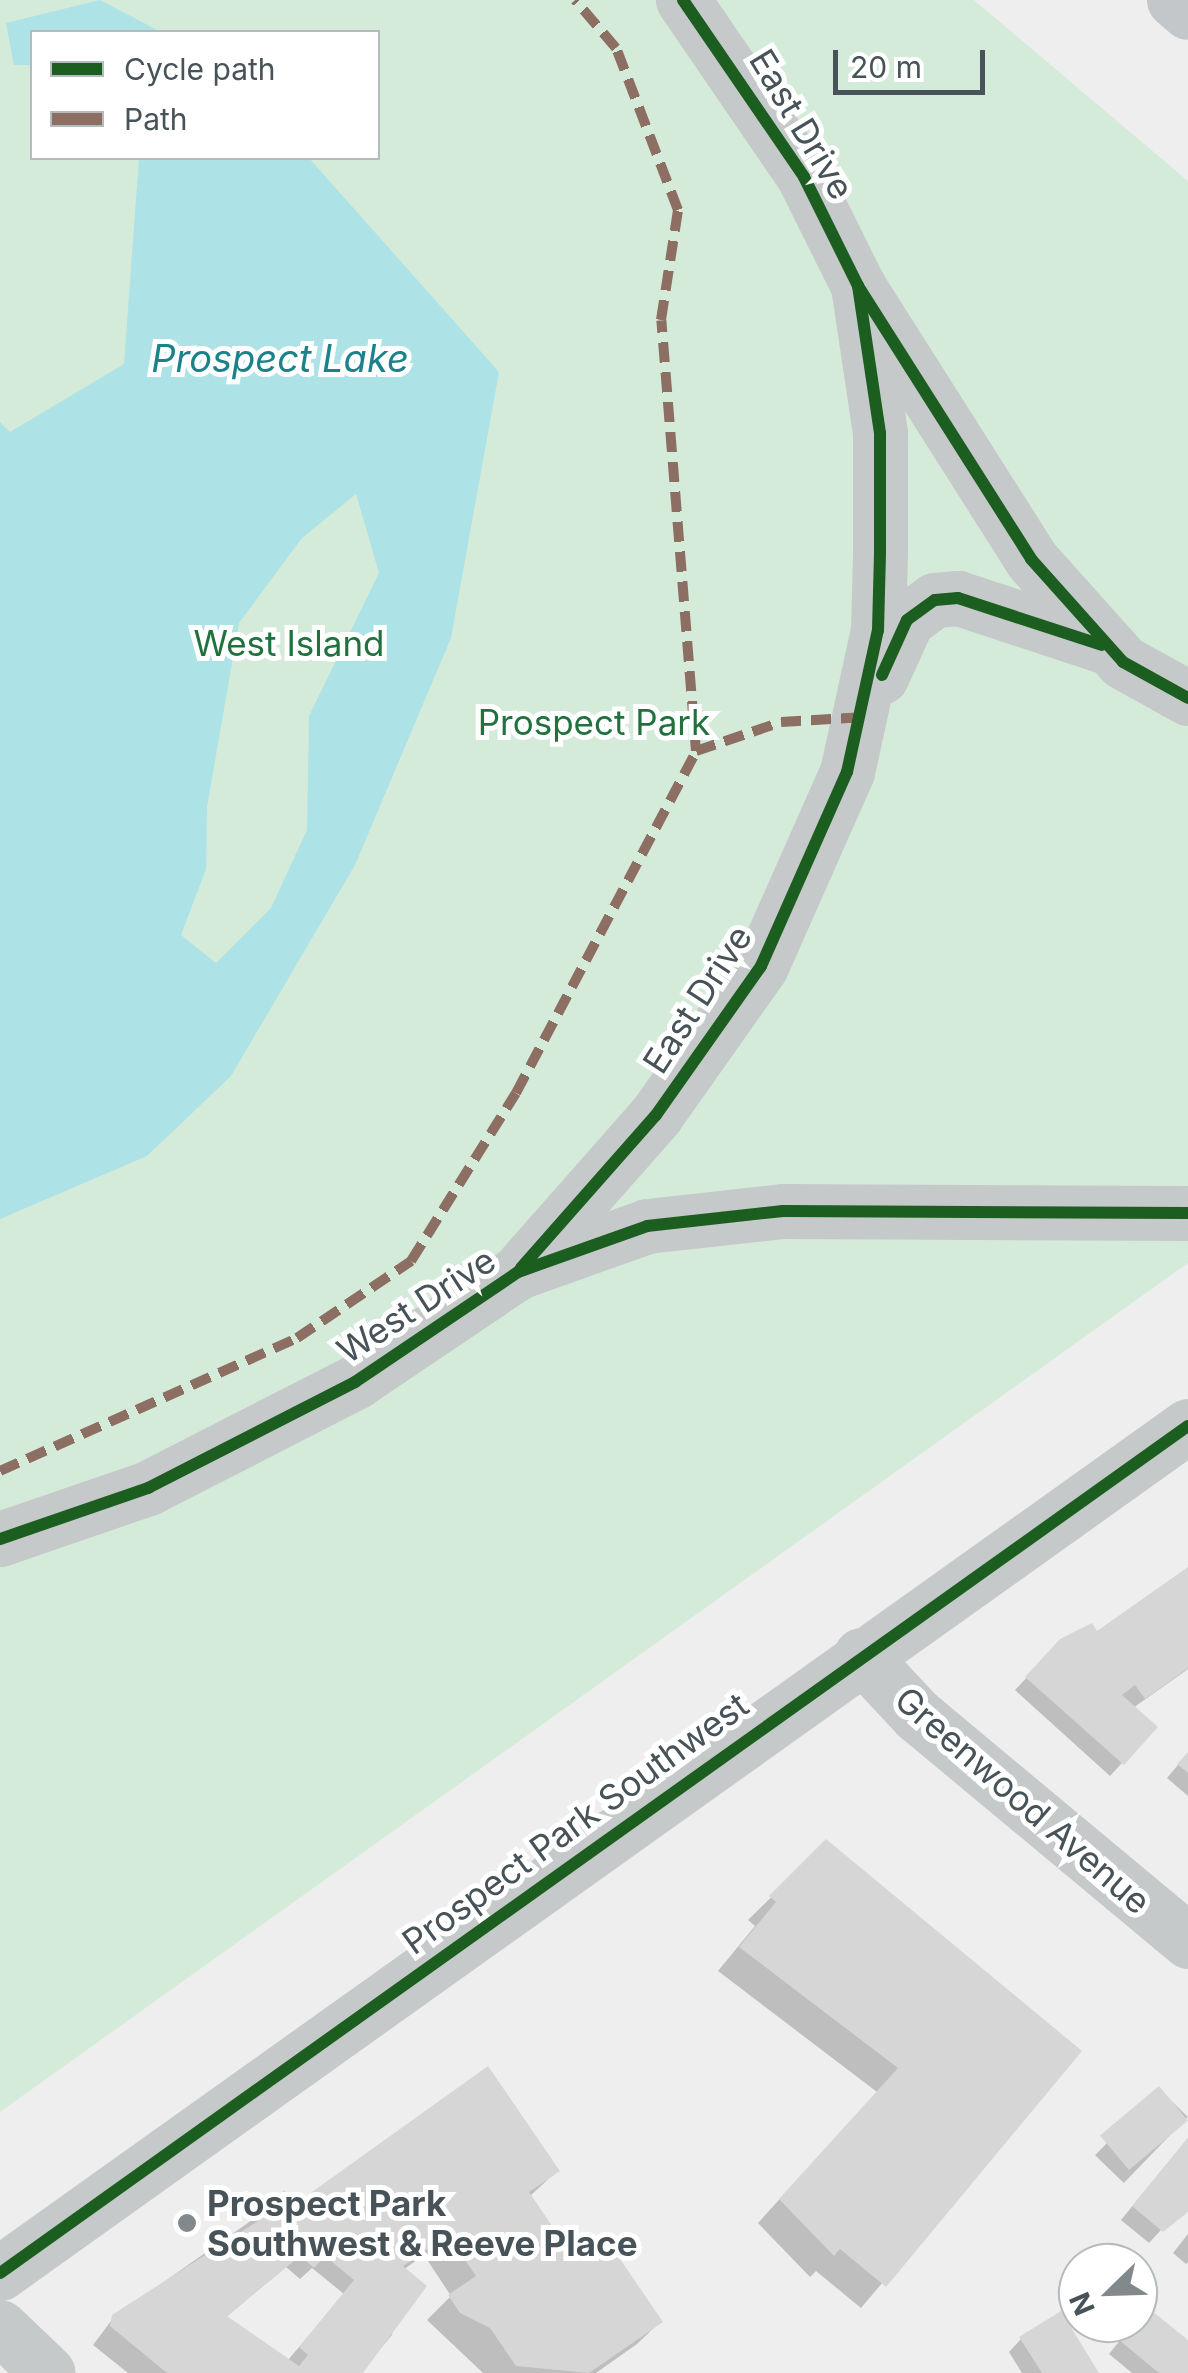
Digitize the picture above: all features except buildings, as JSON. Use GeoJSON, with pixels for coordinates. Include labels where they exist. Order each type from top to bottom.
{"type":"FeatureCollection","features":[{"type":"Feature","properties":{"kind":"main road"},"geometry":{"type":"LineString","coordinates":[[1174,0],[1188,12]]}},
{"type":"Feature","properties":{"kind":"street","name":"East Drive"},"geometry":{"type":"LineString","coordinates":[[684,0],[804,177],[858,286],[980,487],[1106,646]]}},
{"type":"Feature","properties":{"kind":"street","name":"East Drive"},"geometry":{"type":"LineString","coordinates":[[858,286],[880,432],[878,630],[864,720]]}},
{"type":"Feature","properties":{"kind":"street","name":"East Drive"},"geometry":{"type":"LineString","coordinates":[[518,1272],[656,1115],[761,966],[907,620],[935,600],[958,598],[1106,646],[1188,698]]}},
{"type":"Feature","properties":{"kind":"street","name":"West Drive"},"geometry":{"type":"LineString","coordinates":[[0,1539],[148,1488],[394,1358],[518,1272],[647,1226],[708,1216],[1188,1213]]}},
{"type":"Feature","properties":{"kind":"street","name":"Prospect Park Southwest"},"geometry":{"type":"LineString","coordinates":[[0,2273],[1188,1426]]}},
{"type":"Feature","properties":{"kind":"street","name":"Greenwood Avenue"},"geometry":{"type":"LineString","coordinates":[[862,1655],[917,1716],[1188,1941]]}},
{"type":"Feature","properties":{"kind":"street"},"geometry":{"type":"LineString","coordinates":[[0,2327],[48,2373]]}},
{"type":"Feature","properties":{"kind":"green space","name":"Prospect Park"},"geometry":{"type":"Polygon","coordinates":[[[0,0],[974,0],[1188,181],[1188,1263],[0,2112],[0,0]]]}},
{"type":"Feature","properties":{"kind":"water"},"geometry":{"type":"Polygon","coordinates":[[[100,0],[157,30],[30,30],[30,65],[14,65],[6,23],[100,0]]]}},
{"type":"Feature","properties":{"kind":"water","name":"Prospect Lake"},"geometry":{"type":"Polygon","coordinates":[[[139,160],[311,160],[499,372],[451,638],[355,865],[231,1076],[147,1156],[0,1219],[0,422],[10,432],[124,364],[139,160]],[[356,494],[302,538],[239,623],[207,807],[206,869],[181,935],[216,963],[271,908],[307,830],[309,716],[379,573],[356,494]]]}},
{"type":"Feature","properties":{"kind":"marked path"},"geometry":{"type":"LineString","coordinates":[[0,1471],[297,1338],[411,1261],[516,1093],[696,751],[661,320],[678,210],[616,48],[575,0]]}},
{"type":"Feature","properties":{"kind":"marked path"},"geometry":{"type":"LineString","coordinates":[[696,751],[781,722],[865,717]]}},
{"type":"Feature","properties":{"kind":"cycle path"},"geometry":{"type":"LineString","coordinates":[[683,0],[804,177],[858,286],[1031,559],[1123,662],[1188,698]]}},
{"type":"Feature","properties":{"kind":"cycle path"},"geometry":{"type":"LineString","coordinates":[[521,1268],[656,1115],[761,966],[847,772],[878,630],[880,552],[880,433],[858,286]]}},
{"type":"Feature","properties":{"kind":"cycle path"},"geometry":{"type":"LineString","coordinates":[[882,675],[907,620],[935,600],[958,598],[1102,645]]}},
{"type":"Feature","properties":{"kind":"cycle path"},"geometry":{"type":"LineString","coordinates":[[0,1539],[148,1488],[355,1382],[518,1272],[647,1226],[783,1211],[1188,1213]]}},
{"type":"Feature","properties":{"kind":"cycle path"},"geometry":{"type":"LineString","coordinates":[[0,2273],[1188,1426]]}},
{"type":"Feature","properties":{"kind":"place","name":"Prospect Park Southwest & Reeve Place"},"geometry":{"type":"Point","coordinates":[187,2223]}},
{"type":"Feature","properties":{"kind":"park label","name":"West Island"},"geometry":{"type":"Point","coordinates":[289,643]}}]}
